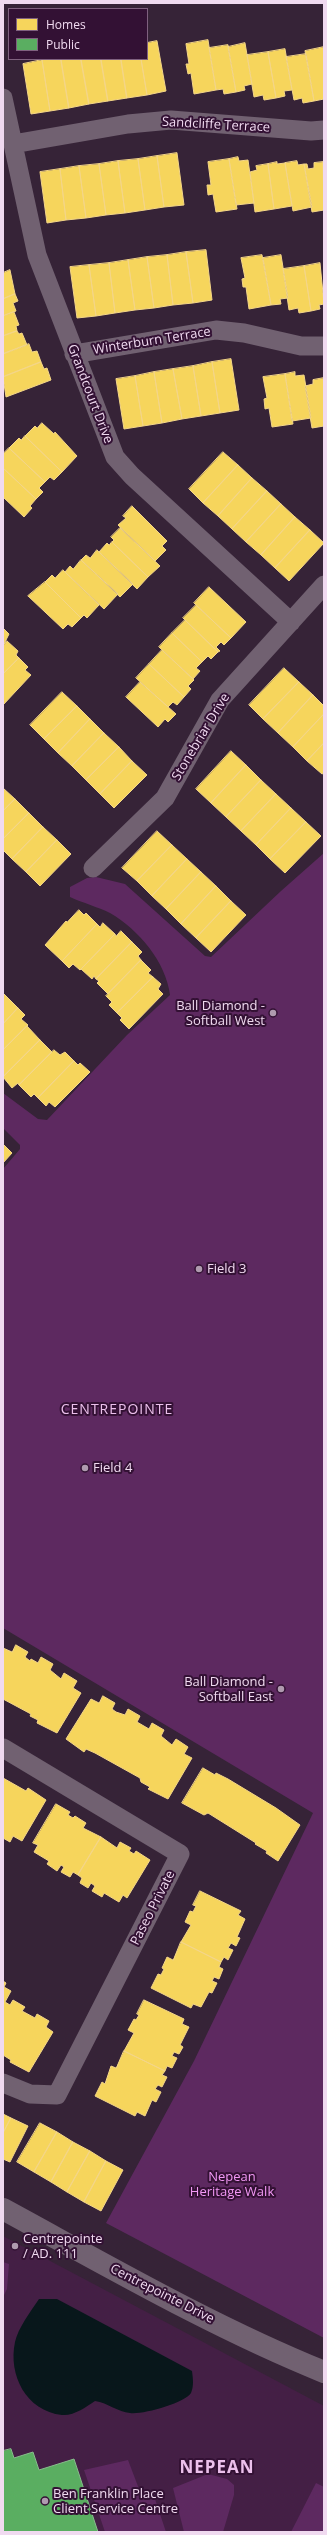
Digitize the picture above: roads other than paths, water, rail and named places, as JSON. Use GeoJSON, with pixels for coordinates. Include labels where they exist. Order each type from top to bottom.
{"type":"FeatureCollection","features":[{"type":"Feature","properties":{"kind":"street","name":"Grandcourt Drive"},"geometry":{"type":"LineString","coordinates":[[3,98],[37,255],[115,457],[132,476],[291,622]]}},
{"type":"Feature","properties":{"kind":"street","name":"Sandcliffe Terrace"},"geometry":{"type":"LineString","coordinates":[[13,144],[128,124],[171,120],[311,131],[324,130]]}},
{"type":"Feature","properties":{"kind":"street","name":"Winterburn Terrace"},"geometry":{"type":"LineString","coordinates":[[74,354],[216,330],[244,333],[301,346],[324,346]]}},
{"type":"Feature","properties":{"kind":"street","name":"Stonebriar Drive"},"geometry":{"type":"LineString","coordinates":[[93,868],[165,798],[220,700],[324,585]]}},
{"type":"Feature","properties":{"kind":"street","name":"Paseo Private"},"geometry":{"type":"LineString","coordinates":[[3,1748],[180,1854],[57,2095],[30,2094],[3,2083]]}},
{"type":"Feature","properties":{"kind":"street","name":"Centrepointe Drive"},"geometry":{"type":"LineString","coordinates":[[3,2208],[112,2268],[267,2348],[324,2372]]}},
{"type":"Feature","properties":{"kind":"place","name":"Ball Diamond - Softball West"},"geometry":{"type":"Point","coordinates":[273,1013]}},
{"type":"Feature","properties":{"kind":"place","name":"Field 3"},"geometry":{"type":"Point","coordinates":[199,1269]}},
{"type":"Feature","properties":{"kind":"place","name":"Field 4"},"geometry":{"type":"Point","coordinates":[85,1468]}},
{"type":"Feature","properties":{"kind":"place","name":"Ball Diamond - Softball East"},"geometry":{"type":"Point","coordinates":[281,1689]}},
{"type":"Feature","properties":{"kind":"place","name":"Centrepointe / AD. 111"},"geometry":{"type":"Point","coordinates":[15,2246]}},
{"type":"Feature","properties":{"kind":"place","name":"Ben Franklin Place Client Service Centre"},"geometry":{"type":"Point","coordinates":[45,2501]}},
{"type":"Feature","properties":{"kind":"district","name":"CENTREPOINTE"},"geometry":{"type":"Point","coordinates":[117,1410]}},
{"type":"Feature","properties":{"kind":"district","name":"NEPEAN"},"geometry":{"type":"Point","coordinates":[217,2468]}},
{"type":"Feature","properties":{"kind":"park label","name":"Nepean Heritage Walk"},"geometry":{"type":"Point","coordinates":[232,2184]}}]}
